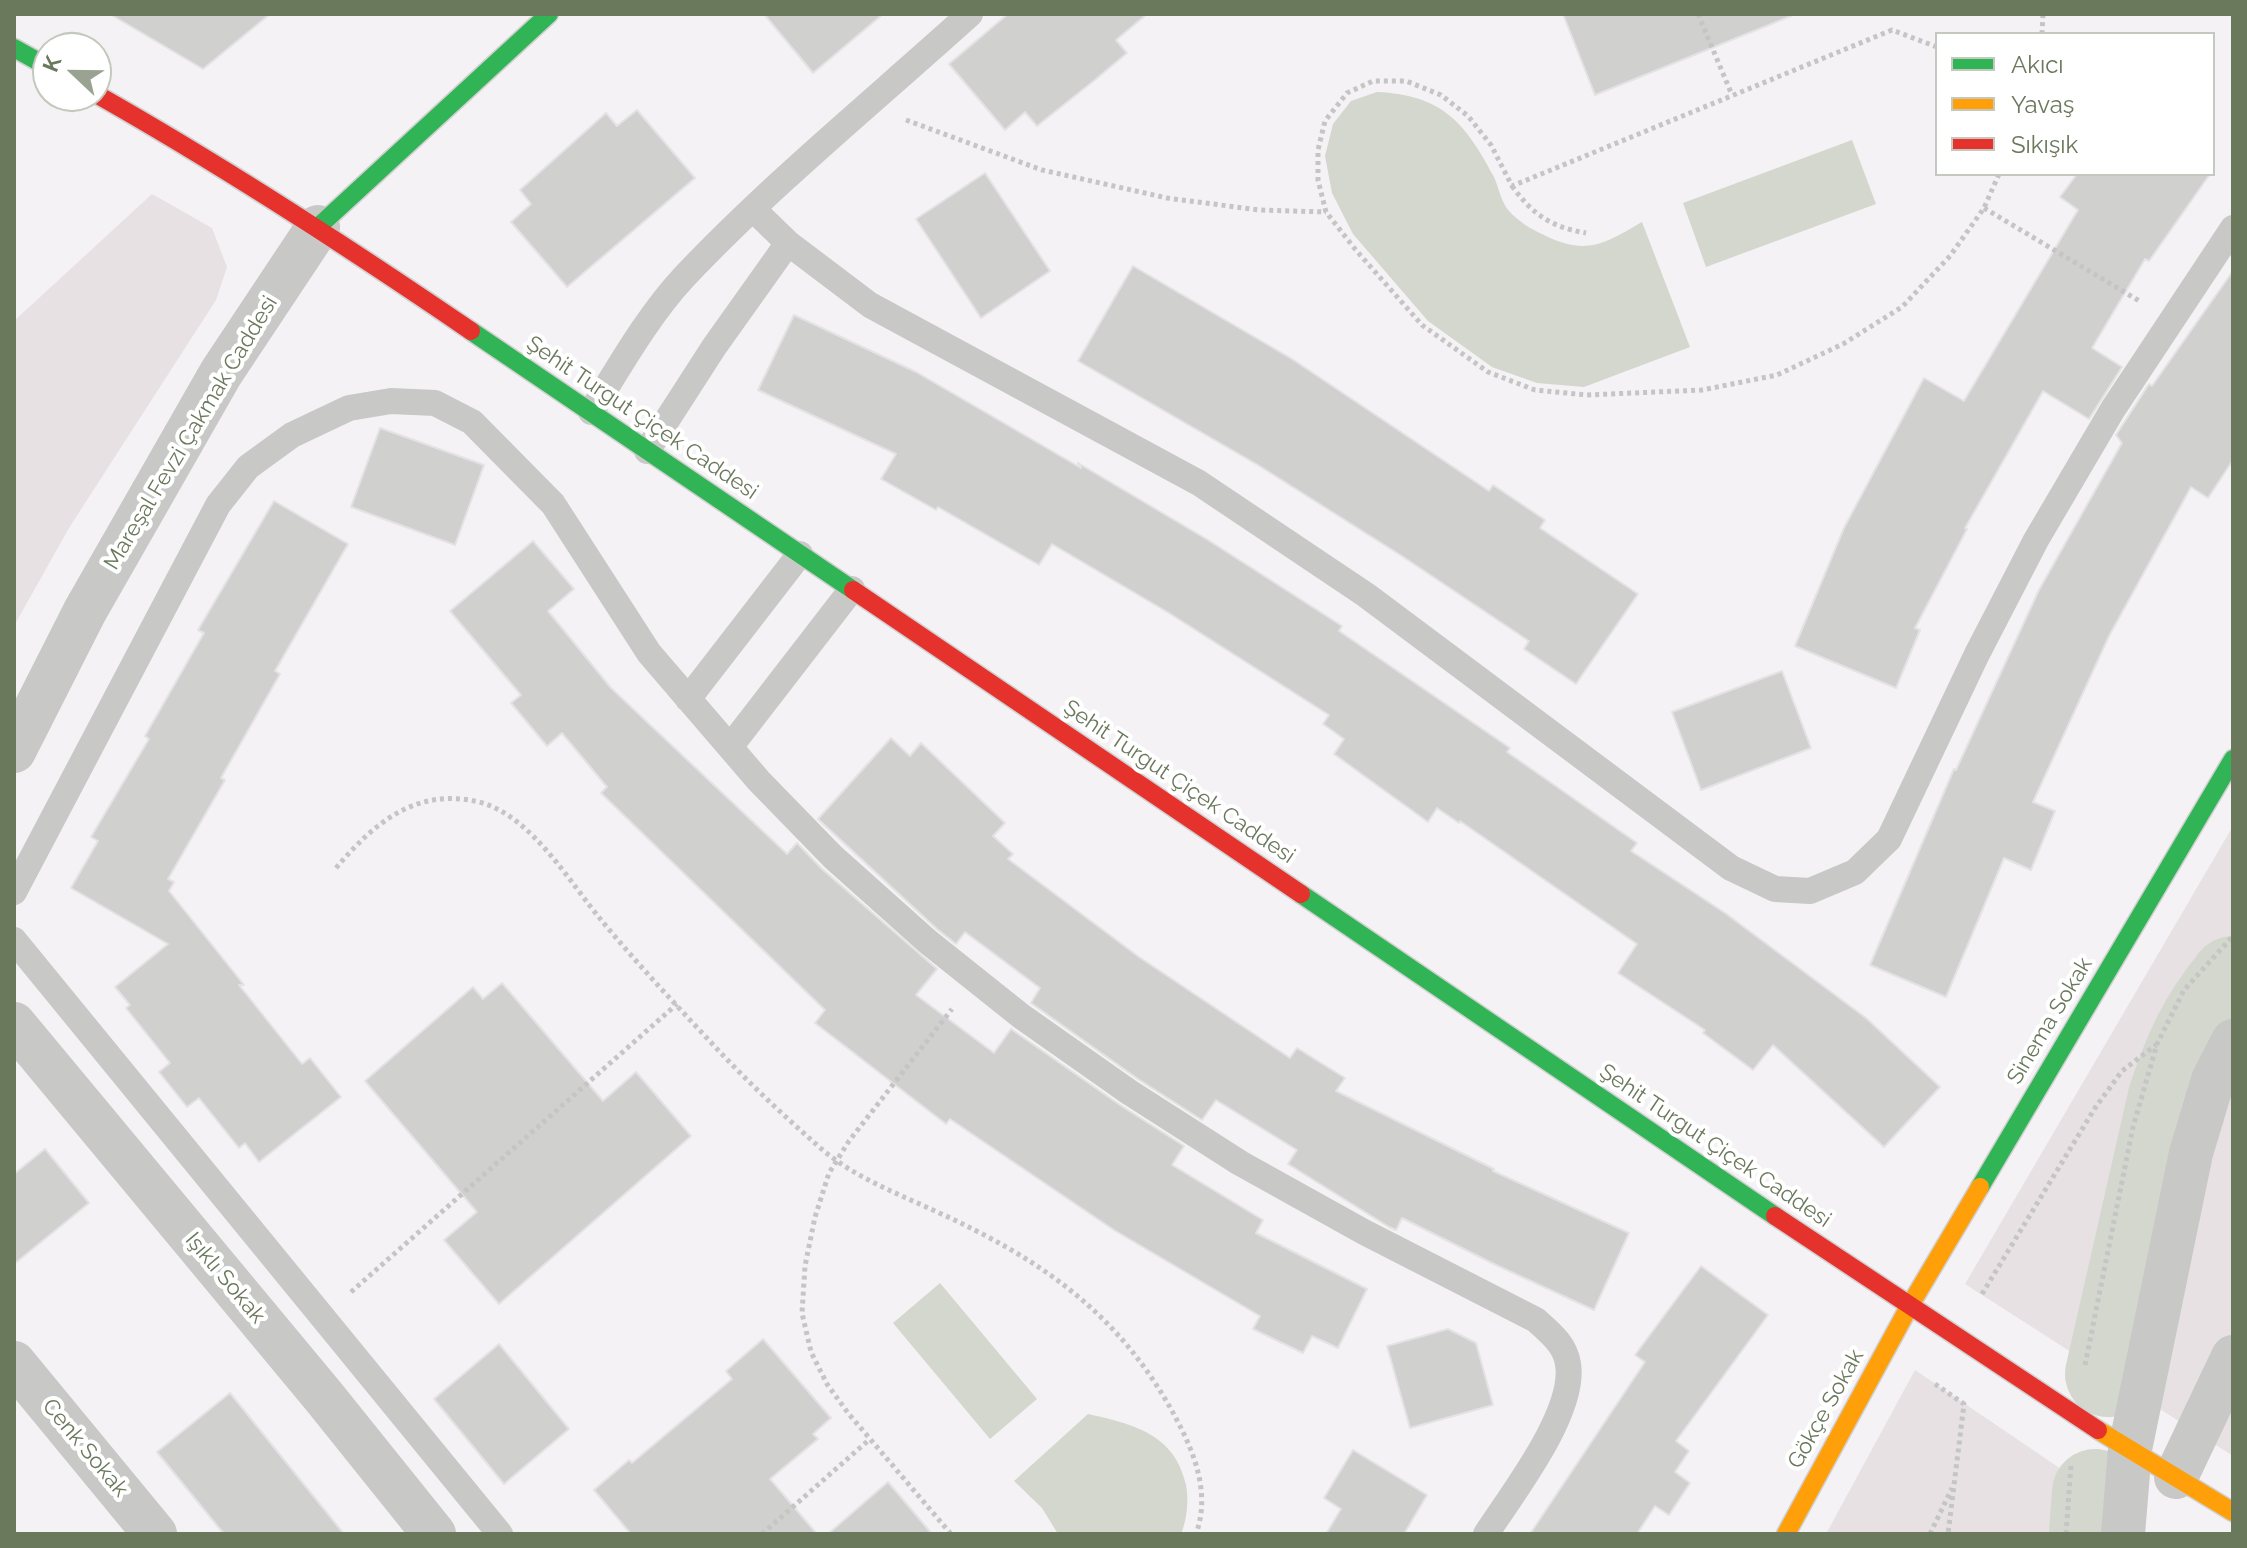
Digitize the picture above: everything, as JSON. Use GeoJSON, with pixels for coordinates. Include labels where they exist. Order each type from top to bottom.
{"type":"FeatureCollection","features":[{"type":"Feature","properties":{"kind":"street","name":"Mareşal Fevzi Çakmak Caddesi"},"geometry":{"type":"LineString","coordinates":[[14,751],[85,611],[221,373],[318,227],[549,14]]}},
{"type":"Feature","properties":{"kind":"street"},"geometry":{"type":"LineString","coordinates":[[14,48],[32,58]]}},
{"type":"Feature","properties":{"kind":"street","name":"Şehit Turgut Çiçek Caddesi"},"geometry":{"type":"LineString","coordinates":[[112,103],[318,227],[1909,1307],[2233,1512]]}},
{"type":"Feature","properties":{"kind":"street","name":"Sinema Sokak"},"geometry":{"type":"LineString","coordinates":[[1909,1307],[2233,759]]}},
{"type":"Feature","properties":{"kind":"street","name":"Işıklı Sokak"},"geometry":{"type":"LineString","coordinates":[[14,1024],[434,1534]]}},
{"type":"Feature","properties":{"kind":"street"},"geometry":{"type":"LineString","coordinates":[[2123,1534],[2130,1449],[2191,1153],[2213,1080],[2233,1041]]}},
{"type":"Feature","properties":{"kind":"street","name":"Gökçe Sokak"},"geometry":{"type":"LineString","coordinates":[[1786,1534],[1909,1307]]}},
{"type":"Feature","properties":{"kind":"street"},"geometry":{"type":"LineString","coordinates":[[2176,1477],[2233,1357]]}},
{"type":"Feature","properties":{"kind":"street","name":"Cenk Sokak"},"geometry":{"type":"LineString","coordinates":[[14,1363],[155,1534]]}},
{"type":"Feature","properties":{"kind":"lane"},"geometry":{"type":"LineString","coordinates":[[591,412],[653,316],[683,279],[753,209],[970,14]]}},
{"type":"Feature","properties":{"kind":"lane"},"geometry":{"type":"LineString","coordinates":[[753,209],[788,243],[870,305],[1199,483],[1366,595],[1731,868],[1775,889],[1810,891],[1855,872],[1889,839],[1977,654],[2036,540],[2113,409],[2233,228]]}},
{"type":"Feature","properties":{"kind":"lane"},"geometry":{"type":"LineString","coordinates":[[647,451],[714,347],[788,243]]}},
{"type":"Feature","properties":{"kind":"lane"},"geometry":{"type":"LineString","coordinates":[[14,892],[218,505],[248,467],[292,435],[349,408],[391,401],[435,403],[472,422],[553,504],[649,653],[688,699],[833,857],[927,941],[1021,1016],[1129,1092],[1240,1163],[1364,1232],[1536,1320],[1559,1340],[1569,1365],[1564,1401],[1542,1449],[1486,1534]]}},
{"type":"Feature","properties":{"kind":"lane"},"geometry":{"type":"LineString","coordinates":[[688,699],[800,554]]}},
{"type":"Feature","properties":{"kind":"lane"},"geometry":{"type":"LineString","coordinates":[[730,747],[852,589]]}},
{"type":"Feature","properties":{"kind":"lane"},"geometry":{"type":"LineString","coordinates":[[14,940],[500,1534]]}},
{"type":"Feature","properties":{"kind":"path"},"geometry":{"type":"LineString","coordinates":[[1698,14],[1732,95]]}},
{"type":"Feature","properties":{"kind":"path"},"geometry":{"type":"LineString","coordinates":[[1512,186],[1892,30],[1935,46]]}},
{"type":"Feature","properties":{"kind":"path"},"geometry":{"type":"LineString","coordinates":[[1586,233],[1561,229],[1525,203],[1512,186],[1491,145],[1468,116],[1441,95],[1406,81],[1373,81],[1347,93],[1325,121],[1318,150],[1318,180],[1326,212],[1422,325],[1488,372],[1535,390],[1587,395],[1702,390],[1777,375],[1843,344],[1902,307],[1950,256],[1984,208],[1998,176]]}},
{"type":"Feature","properties":{"kind":"path"},"geometry":{"type":"LineString","coordinates":[[868,106],[1042,170],[1167,198],[1259,210],[1326,212]]}},
{"type":"Feature","properties":{"kind":"path"},"geometry":{"type":"LineString","coordinates":[[1984,208],[2171,321]]}},
{"type":"Feature","properties":{"kind":"path"},"geometry":{"type":"LineString","coordinates":[[336,868],[359,840],[384,819],[412,806],[444,799],[481,802],[513,819],[542,846],[603,923],[677,1004],[819,1148],[884,1190],[936,1211],[1043,1269],[1094,1308],[1130,1347],[1158,1385],[1191,1446],[1202,1484],[1200,1522],[1196,1534]]}},
{"type":"Feature","properties":{"kind":"path"},"geometry":{"type":"LineString","coordinates":[[2066,1534],[2076,1414],[2121,1179],[2157,1044],[2184,990],[2233,936]]}},
{"type":"Feature","properties":{"kind":"path"},"geometry":{"type":"LineString","coordinates":[[951,1534],[827,1384],[811,1352],[802,1313],[805,1266],[815,1217],[829,1173],[849,1141],[975,979]]}},
{"type":"Feature","properties":{"kind":"path"},"geometry":{"type":"LineString","coordinates":[[322,1317],[677,1004]]}},
{"type":"Feature","properties":{"kind":"path"},"geometry":{"type":"LineString","coordinates":[[1982,1294],[2095,1108],[2122,1071],[2157,1044]]}},
{"type":"Feature","properties":{"kind":"path"},"geometry":{"type":"LineString","coordinates":[[1931,1381],[1964,1404],[1948,1534]]}},
{"type":"Feature","properties":{"kind":"path"},"geometry":{"type":"LineString","coordinates":[[762,1534],[870,1439]]}},
{"type":"Feature","properties":{"kind":"path"},"geometry":{"type":"LineString","coordinates":[[1930,1534],[1954,1484]]}},
{"type":"Feature","properties":{"kind":"shaded area"},"geometry":{"type":"Polygon","coordinates":[[[1377,92],[1419,99],[1449,115],[1473,141],[1509,211],[1539,233],[1572,245],[1594,245],[1642,222],[1690,347],[1584,387],[1537,383],[1492,367],[1428,321],[1353,234],[1332,193],[1325,156],[1333,124],[1351,101],[1377,92]]]}},
{"type":"Feature","properties":{"kind":"shaded area"},"geometry":{"type":"Polygon","coordinates":[[[1852,140],[1876,204],[1706,267],[1683,203],[1852,140]]]}},
{"type":"Feature","properties":{"kind":"shaded area"},"geometry":{"type":"Polygon","coordinates":[[[152,194],[212,228],[227,267],[216,300],[69,528],[14,626],[14,321],[152,194]]]}},
{"type":"Feature","properties":{"kind":"shaded area"},"geometry":{"type":"Polygon","coordinates":[[[2233,826],[2233,1456],[1965,1284],[2233,826]]]}},
{"type":"Feature","properties":{"kind":"shaded area"},"geometry":{"type":"Polygon","coordinates":[[[940,1283],[1037,1399],[990,1439],[893,1323],[940,1283]]]}},
{"type":"Feature","properties":{"kind":"shaded area"},"geometry":{"type":"Polygon","coordinates":[[[1915,1370],[2095,1492],[2092,1534],[1826,1534],[1915,1370]]]}},
{"type":"Feature","properties":{"kind":"shaded area"},"geometry":{"type":"Polygon","coordinates":[[[1088,1414],[1136,1427],[1162,1443],[1172,1454],[1187,1491],[1187,1510],[1181,1534],[1058,1534],[1042,1508],[1014,1481],[1088,1414]]]}},
{"type":"Feature","properties":{"kind":"building"},"geometry":{"type":"Polygon","coordinates":[[[110,14],[270,14],[203,69],[110,14]]]}},
{"type":"Feature","properties":{"kind":"building"},"geometry":{"type":"Polygon","coordinates":[[[764,14],[883,14],[813,73],[764,14]]]}},
{"type":"Feature","properties":{"kind":"building"},"geometry":{"type":"Polygon","coordinates":[[[1008,14],[1147,14],[1116,40],[1127,53],[1096,79],[1037,126],[1025,112],[1005,130],[949,64],[1008,14]]]}},
{"type":"Feature","properties":{"kind":"building"},"geometry":{"type":"Polygon","coordinates":[[[1563,14],[1791,14],[1791,16],[1595,95],[1563,14]]]}},
{"type":"Feature","properties":{"kind":"building"},"geometry":{"type":"Polygon","coordinates":[[[637,110],[695,178],[567,287],[511,222],[531,204],[520,190],[606,113],[617,126],[637,110]]]}},
{"type":"Feature","properties":{"kind":"building"},"geometry":{"type":"Polygon","coordinates":[[[985,173],[1050,271],[981,318],[916,219],[985,173]]]}},
{"type":"Feature","properties":{"kind":"building"},"geometry":{"type":"Polygon","coordinates":[[[2076,176],[2209,176],[2149,261],[2145,259],[2092,348],[2122,367],[2089,419],[2043,391],[1965,528],[1915,628],[1920,630],[1896,688],[1795,646],[1844,528],[1924,378],[1964,401],[2078,210],[2060,197],[2076,176]]]}},
{"type":"Feature","properties":{"kind":"building"},"geometry":{"type":"Polygon","coordinates":[[[1133,266],[1292,359],[1489,491],[1493,485],[1545,520],[1540,528],[1638,594],[1576,684],[1524,649],[1529,641],[1402,556],[1258,465],[1078,361],[1133,266]]]}},
{"type":"Feature","properties":{"kind":"building"},"geometry":{"type":"Polygon","coordinates":[[[2233,271],[2233,460],[2208,498],[2191,487],[2109,636],[2033,802],[2055,811],[2031,870],[2004,858],[1946,997],[1870,965],[1954,769],[2039,590],[2122,443],[2116,435],[2149,384],[2152,386],[2233,271]]]}},
{"type":"Feature","properties":{"kind":"building"},"geometry":{"type":"Polygon","coordinates":[[[794,315],[916,372],[1081,468],[1078,463],[1208,540],[1342,626],[1339,631],[1510,748],[1507,752],[1637,843],[1631,851],[1725,913],[1866,1018],[1940,1087],[1884,1147],[1773,1045],[1753,1070],[1703,1033],[1705,1030],[1618,973],[1637,944],[1460,821],[1437,808],[1428,822],[1334,754],[1344,739],[1323,724],[1329,715],[1169,613],[1052,544],[1039,565],[938,507],[936,510],[881,479],[896,454],[758,390],[794,315]]]}},
{"type":"Feature","properties":{"kind":"building"},"geometry":{"type":"Polygon","coordinates":[[[380,428],[484,465],[455,545],[351,507],[380,428]]]}},
{"type":"Feature","properties":{"kind":"building"},"geometry":{"type":"Polygon","coordinates":[[[274,501],[348,544],[275,671],[280,674],[221,778],[225,780],[168,879],[174,882],[169,891],[244,985],[239,985],[302,1064],[310,1058],[341,1097],[259,1162],[245,1143],[239,1148],[199,1098],[187,1107],[159,1072],[170,1063],[126,1008],[130,1005],[115,987],[168,944],[71,888],[98,841],[91,837],[149,739],[145,736],[204,633],[198,630],[274,501]]]}},
{"type":"Feature","properties":{"kind":"building"},"geometry":{"type":"Polygon","coordinates":[[[533,541],[574,589],[548,611],[611,688],[787,854],[797,843],[822,869],[937,969],[916,995],[994,1053],[1011,1029],[1184,1146],[1172,1165],[1263,1220],[1256,1233],[1367,1289],[1338,1348],[1312,1336],[1303,1353],[1253,1329],[1260,1316],[1114,1230],[950,1119],[946,1124],[815,1023],[825,1010],[601,793],[607,787],[562,733],[547,746],[511,703],[521,695],[450,611],[533,541]]]}},
{"type":"Feature","properties":{"kind":"building"},"geometry":{"type":"Polygon","coordinates":[[[1782,671],[1811,748],[1701,790],[1672,712],[1782,671]]]}},
{"type":"Feature","properties":{"kind":"building"},"geometry":{"type":"Polygon","coordinates":[[[891,738],[910,756],[921,743],[1005,823],[993,836],[1013,854],[1008,859],[1139,957],[1290,1058],[1297,1048],[1345,1078],[1336,1091],[1493,1171],[1629,1233],[1594,1310],[1402,1218],[1396,1230],[1389,1227],[1288,1164],[1297,1150],[1216,1100],[1202,1120],[1031,1003],[1040,988],[965,932],[956,944],[937,929],[818,819],[891,738]]]}},
{"type":"Feature","properties":{"kind":"building"},"geometry":{"type":"Polygon","coordinates":[[[502,983],[603,1101],[636,1072],[691,1136],[499,1304],[444,1240],[477,1212],[365,1081],[473,987],[483,999],[502,983]]]}},
{"type":"Feature","properties":{"kind":"building"},"geometry":{"type":"Polygon","coordinates":[[[45,1149],[89,1203],[14,1264],[14,1174],[45,1149]]]}},
{"type":"Feature","properties":{"kind":"building"},"geometry":{"type":"Polygon","coordinates":[[[1701,1266],[1768,1315],[1676,1441],[1689,1451],[1675,1472],[1690,1483],[1669,1515],[1655,1506],[1637,1534],[1530,1534],[1645,1362],[1635,1355],[1701,1266]]]}},
{"type":"Feature","properties":{"kind":"building"},"geometry":{"type":"Polygon","coordinates":[[[1448,1329],[1476,1343],[1493,1405],[1410,1428],[1387,1346],[1448,1329]]]}},
{"type":"Feature","properties":{"kind":"building"},"geometry":{"type":"Polygon","coordinates":[[[763,1339],[831,1418],[813,1434],[818,1439],[770,1479],[817,1534],[631,1534],[594,1490],[629,1460],[632,1463],[732,1379],[726,1371],[763,1339]]]}},
{"type":"Feature","properties":{"kind":"building"},"geometry":{"type":"Polygon","coordinates":[[[499,1344],[569,1429],[504,1484],[434,1399],[499,1344]]]}},
{"type":"Feature","properties":{"kind":"building"},"geometry":{"type":"Polygon","coordinates":[[[230,1393],[344,1534],[224,1534],[157,1452],[230,1393]]]}},
{"type":"Feature","properties":{"kind":"building"},"geometry":{"type":"Polygon","coordinates":[[[1353,1450],[1427,1495],[1404,1534],[1326,1534],[1341,1509],[1324,1498],[1353,1450]]]}},
{"type":"Feature","properties":{"kind":"building"},"geometry":{"type":"Polygon","coordinates":[[[888,1482],[932,1534],[828,1534],[888,1482]]]}},
{"type":"Feature","properties":{"kind":"waterway"},"geometry":{"type":"LineString","coordinates":[[2108,1374],[2171,1097],[2196,1035],[2233,979]]}},
{"type":"Feature","properties":{"kind":"waterway"},"geometry":{"type":"LineString","coordinates":[[2092,1534],[2095,1492]]}},
{"type":"Feature","properties":{"kind":"traffic: fast"},"geometry":{"type":"LineString","coordinates":[[318,227],[549,14]]}},
{"type":"Feature","properties":{"kind":"traffic: fast"},"geometry":{"type":"LineString","coordinates":[[14,48],[32,58]]}},
{"type":"Feature","properties":{"kind":"traffic: fast"},"geometry":{"type":"LineString","coordinates":[[471,331],[853,590]]}},
{"type":"Feature","properties":{"kind":"traffic: fast"},"geometry":{"type":"LineString","coordinates":[[1980,1187],[2233,759]]}},
{"type":"Feature","properties":{"kind":"traffic: fast"},"geometry":{"type":"LineString","coordinates":[[1301,894],[1775,1216]]}},
{"type":"Feature","properties":{"kind":"traffic: slow"},"geometry":{"type":"LineString","coordinates":[[1786,1534],[1909,1307],[1980,1187]]}},
{"type":"Feature","properties":{"kind":"traffic: slow"},"geometry":{"type":"LineString","coordinates":[[2098,1430],[2233,1512]]}},
{"type":"Feature","properties":{"kind":"traffic: jam"},"geometry":{"type":"LineString","coordinates":[[112,103],[286,208],[471,331]]}},
{"type":"Feature","properties":{"kind":"traffic: jam"},"geometry":{"type":"LineString","coordinates":[[853,590],[1301,894]]}},
{"type":"Feature","properties":{"kind":"traffic: jam"},"geometry":{"type":"LineString","coordinates":[[1775,1216],[2098,1430]]}}]}
